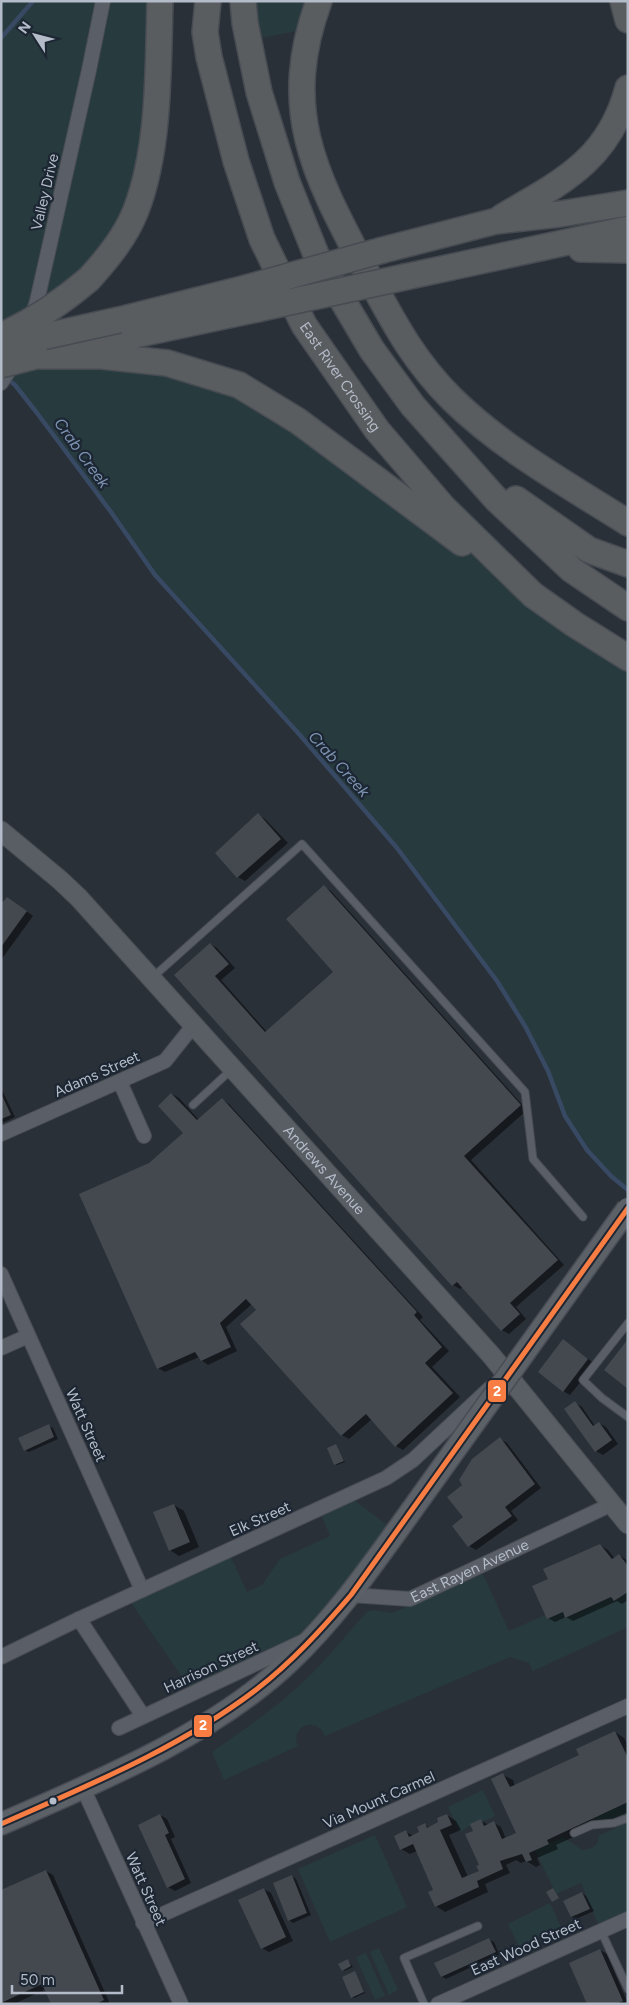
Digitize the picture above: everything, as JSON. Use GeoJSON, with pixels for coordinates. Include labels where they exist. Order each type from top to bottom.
{"type":"FeatureCollection","features":[{"type":"Feature","properties":{"kind":"highway"},"geometry":{"type":"LineString","coordinates":[[1,336],[64,300],[89,279],[110,256],[136,211],[146,179],[154,126],[160,1]]}},
{"type":"Feature","properties":{"kind":"highway","name":"East River Crossing"},"geometry":{"type":"LineString","coordinates":[[208,1],[205,32],[209,57],[236,161],[262,239],[304,326],[351,395],[383,437],[443,507],[533,595],[574,624],[628,658]]}},
{"type":"Feature","properties":{"kind":"highway"},"geometry":{"type":"LineString","coordinates":[[243,1],[245,23],[259,92],[272,139],[287,182],[318,257],[372,350],[413,406],[510,512],[572,570],[628,608]]}},
{"type":"Feature","properties":{"kind":"highway"},"geometry":{"type":"LineString","coordinates":[[319,1],[308,29],[301,74],[302,106],[308,144],[329,201],[404,340],[434,381],[493,435],[628,523]]}},
{"type":"Feature","properties":{"kind":"highway"},"geometry":{"type":"LineString","coordinates":[[623,1],[628,20]]}},
{"type":"Feature","properties":{"kind":"highway"},"geometry":{"type":"LineString","coordinates":[[496,221],[560,182],[592,156],[612,130],[628,88]]}},
{"type":"Feature","properties":{"kind":"highway"},"geometry":{"type":"LineString","coordinates":[[5,360],[36,356],[140,334],[251,298],[384,250],[496,221],[560,214],[628,203]]}},
{"type":"Feature","properties":{"kind":"highway"},"geometry":{"type":"LineString","coordinates":[[5,360],[119,320],[251,298],[405,277],[628,229]]}},
{"type":"Feature","properties":{"kind":"highway"},"geometry":{"type":"LineString","coordinates":[[539,248],[628,250]]}},
{"type":"Feature","properties":{"kind":"highway"},"geometry":{"type":"LineString","coordinates":[[36,356],[101,356],[167,363],[239,386],[298,421],[533,595]]}},
{"type":"Feature","properties":{"kind":"highway"},"geometry":{"type":"LineString","coordinates":[[413,406],[501,488],[543,519],[589,550],[628,564]]}},
{"type":"Feature","properties":{"kind":"main road"},"geometry":{"type":"LineString","coordinates":[[1,1824],[83,1788],[204,1726],[281,1669],[316,1636],[351,1595],[628,1208]]}},
{"type":"Feature","properties":{"kind":"street","name":"Valley Drive"},"geometry":{"type":"LineString","coordinates":[[1,383],[5,360],[22,347],[37,301],[103,1]]}},
{"type":"Feature","properties":{"kind":"street","name":"Andrews Avenue"},"geometry":{"type":"LineString","coordinates":[[1,831],[66,886],[194,1026],[504,1370],[628,1524]]}},
{"type":"Feature","properties":{"kind":"street","name":"Adams Street"},"geometry":{"type":"LineString","coordinates":[[1,1134],[165,1061],[194,1026]]}},
{"type":"Feature","properties":{"kind":"street"},"geometry":{"type":"LineString","coordinates":[[120,1082],[144,1136]]}},
{"type":"Feature","properties":{"kind":"street","name":"Watt Street"},"geometry":{"type":"LineString","coordinates":[[1,1274],[142,1590]]}},
{"type":"Feature","properties":{"kind":"street"},"geometry":{"type":"LineString","coordinates":[[1,1348],[28,1336]]}},
{"type":"Feature","properties":{"kind":"street","name":"Elk Street"},"geometry":{"type":"LineString","coordinates":[[1,1657],[79,1619],[386,1478],[420,1453],[493,1386],[504,1370]]}},
{"type":"Feature","properties":{"kind":"street","name":"East Rayen Avenue"},"geometry":{"type":"LineString","coordinates":[[351,1595],[410,1599],[612,1504]]}},
{"type":"Feature","properties":{"kind":"street"},"geometry":{"type":"LineString","coordinates":[[79,1619],[143,1716]]}},
{"type":"Feature","properties":{"kind":"street","name":"Harrison Street"},"geometry":{"type":"LineString","coordinates":[[119,1728],[316,1636]]}},
{"type":"Feature","properties":{"kind":"street","name":"Via Mount Carmel"},"geometry":{"type":"LineString","coordinates":[[144,1922],[628,1706]]}},
{"type":"Feature","properties":{"kind":"street","name":"Watt Street"},"geometry":{"type":"LineString","coordinates":[[83,1788],[181,2004]]}},
{"type":"Feature","properties":{"kind":"street","name":"East Wood Street"},"geometry":{"type":"LineString","coordinates":[[438,2004],[628,1919]]}},
{"type":"Feature","properties":{"kind":"lane"},"geometry":{"type":"LineString","coordinates":[[151,979],[302,844],[526,1092],[533,1159],[583,1217]]}},
{"type":"Feature","properties":{"kind":"lane"},"geometry":{"type":"LineString","coordinates":[[193,1105],[232,1068]]}},
{"type":"Feature","properties":{"kind":"lane"},"geometry":{"type":"LineString","coordinates":[[628,1323],[583,1380],[602,1398],[628,1417]]}},
{"type":"Feature","properties":{"kind":"lane"},"geometry":{"type":"LineString","coordinates":[[574,1833],[592,1825],[614,1823],[628,1818]]}},
{"type":"Feature","properties":{"kind":"lane"},"geometry":{"type":"LineString","coordinates":[[424,2004],[404,1958],[478,1926]]}},
{"type":"Feature","properties":{"kind":"lane"},"geometry":{"type":"LineString","coordinates":[[601,1931],[628,1989]]}},
{"type":"Feature","properties":{"kind":"green space"},"geometry":{"type":"Polygon","coordinates":[[[1,1],[160,1],[146,179],[85,271],[37,301],[36,356],[239,385],[628,658],[628,1191],[587,1150],[565,1116],[548,1071],[525,1026],[497,981],[397,848],[299,734],[155,575],[37,413],[15,385],[6,377],[1,378],[1,1]]]}},
{"type":"Feature","properties":{"kind":"green space"},"geometry":{"type":"Polygon","coordinates":[[[243,1],[319,1],[309,29],[249,40],[243,1]]]}},
{"type":"Feature","properties":{"kind":"green space"},"geometry":{"type":"Polygon","coordinates":[[[349,1496],[396,1532],[325,1626],[193,1693],[127,1597],[228,1551],[247,1592],[262,1585],[280,1559],[330,1536],[319,1510],[349,1496]]]}},
{"type":"Feature","properties":{"kind":"green space"},"geometry":{"type":"Polygon","coordinates":[[[483,1574],[509,1631],[545,1615],[563,1612],[566,1618],[611,1597],[615,1601],[628,1592],[628,1627],[533,1671],[529,1663],[510,1657],[325,1736],[316,1726],[305,1726],[297,1733],[298,1746],[224,1780],[212,1752],[293,1691],[320,1665],[367,1612],[373,1610],[392,1613],[483,1574]]]}},
{"type":"Feature","properties":{"kind":"green space"},"geometry":{"type":"Polygon","coordinates":[[[483,1790],[495,1816],[482,1822],[481,1819],[460,1832],[448,1807],[483,1790]]]}},
{"type":"Feature","properties":{"kind":"green space"},"geometry":{"type":"Polygon","coordinates":[[[628,1802],[628,1931],[624,1921],[601,1931],[581,1883],[556,1894],[535,1850],[563,1837],[582,1850],[592,1848],[598,1842],[598,1836],[618,1827],[616,1823],[592,1825],[590,1820],[628,1802]]]}},
{"type":"Feature","properties":{"kind":"green space"},"geometry":{"type":"Polygon","coordinates":[[[375,1835],[407,1907],[330,1942],[298,1869],[375,1835]]]}},
{"type":"Feature","properties":{"kind":"green space"},"geometry":{"type":"Polygon","coordinates":[[[550,1903],[561,1927],[519,1947],[508,1924],[550,1903]]]}},
{"type":"Feature","properties":{"kind":"green space"},"geometry":{"type":"Polygon","coordinates":[[[379,1948],[398,1990],[389,1995],[370,1952],[379,1948]]]}},
{"type":"Feature","properties":{"kind":"green space"},"geometry":{"type":"Polygon","coordinates":[[[366,1953],[385,1996],[375,2000],[356,1957],[366,1953]]]}},
{"type":"Feature","properties":{"kind":"building"},"geometry":{"type":"Polygon","coordinates":[[[258,813],[281,839],[237,878],[215,853],[258,813]]]}},
{"type":"Feature","properties":{"kind":"building"},"geometry":{"type":"Polygon","coordinates":[[[324,885],[521,1105],[464,1156],[558,1260],[510,1303],[520,1314],[501,1331],[457,1282],[452,1286],[174,975],[210,943],[229,964],[215,976],[265,1032],[333,972],[286,919],[324,885]]]}},
{"type":"Feature","properties":{"kind":"building"},"geometry":{"type":"Polygon","coordinates":[[[7,897],[27,911],[1,947],[1,904],[7,897]]]}},
{"type":"Feature","properties":{"kind":"building"},"geometry":{"type":"Polygon","coordinates":[[[1,1093],[11,1115],[1,1119],[1,1093]]]}},
{"type":"Feature","properties":{"kind":"building"},"geometry":{"type":"Polygon","coordinates":[[[171,1093],[197,1120],[222,1098],[417,1312],[414,1315],[442,1347],[425,1363],[453,1393],[395,1447],[366,1414],[341,1436],[240,1324],[256,1310],[246,1299],[220,1323],[231,1347],[201,1361],[195,1352],[157,1369],[79,1194],[149,1163],[183,1133],[158,1106],[171,1093]]]}},
{"type":"Feature","properties":{"kind":"building"},"geometry":{"type":"Polygon","coordinates":[[[563,1339],[588,1359],[563,1392],[538,1372],[563,1339]]]}},
{"type":"Feature","properties":{"kind":"building"},"geometry":{"type":"Polygon","coordinates":[[[628,1339],[628,1389],[604,1370],[628,1339]]]}},
{"type":"Feature","properties":{"kind":"building"},"geometry":{"type":"Polygon","coordinates":[[[575,1401],[593,1426],[599,1422],[612,1440],[595,1452],[564,1409],[575,1401]]]}},
{"type":"Feature","properties":{"kind":"building"},"geometry":{"type":"Polygon","coordinates":[[[49,1424],[54,1437],[24,1451],[18,1438],[49,1424]]]}},
{"type":"Feature","properties":{"kind":"building"},"geometry":{"type":"Polygon","coordinates":[[[500,1437],[535,1484],[505,1507],[512,1516],[468,1547],[452,1526],[463,1517],[447,1497],[462,1485],[459,1480],[472,1459],[500,1437]]]}},
{"type":"Feature","properties":{"kind":"building"},"geometry":{"type":"Polygon","coordinates":[[[336,1444],[344,1461],[334,1465],[327,1448],[336,1444]]]}},
{"type":"Feature","properties":{"kind":"building"},"geometry":{"type":"Polygon","coordinates":[[[174,1504],[190,1542],[169,1551],[153,1512],[174,1504]]]}},
{"type":"Feature","properties":{"kind":"building"},"geometry":{"type":"Polygon","coordinates":[[[600,1544],[612,1559],[619,1554],[628,1566],[628,1592],[614,1601],[611,1597],[565,1618],[563,1612],[547,1619],[532,1586],[548,1579],[543,1569],[600,1544]]]}},
{"type":"Feature","properties":{"kind":"building"},"geometry":{"type":"Polygon","coordinates":[[[615,1731],[628,1758],[628,1802],[547,1840],[549,1844],[529,1853],[532,1860],[526,1862],[522,1854],[500,1861],[503,1869],[477,1881],[479,1887],[435,1907],[428,1892],[433,1890],[413,1844],[400,1850],[394,1836],[406,1830],[409,1837],[419,1832],[417,1827],[425,1823],[427,1828],[438,1822],[437,1818],[447,1814],[452,1825],[440,1830],[462,1878],[479,1871],[476,1866],[479,1865],[465,1834],[473,1831],[470,1824],[481,1819],[484,1826],[494,1821],[502,1839],[516,1833],[491,1779],[503,1773],[510,1787],[579,1755],[576,1749],[615,1731]]]}},
{"type":"Feature","properties":{"kind":"building"},"geometry":{"type":"Polygon","coordinates":[[[160,1814],[169,1833],[165,1835],[185,1879],[167,1888],[138,1825],[160,1814]]]}},
{"type":"Feature","properties":{"kind":"building"},"geometry":{"type":"Polygon","coordinates":[[[46,1870],[104,2000],[96,2004],[51,2004],[42,1984],[1,2003],[1,1890],[46,1870]]]}},
{"type":"Feature","properties":{"kind":"building"},"geometry":{"type":"Polygon","coordinates":[[[292,1875],[307,1913],[288,1921],[273,1883],[292,1875]]]}},
{"type":"Feature","properties":{"kind":"building"},"geometry":{"type":"Polygon","coordinates":[[[264,1888],[286,1937],[261,1949],[238,1900],[264,1888]]]}},
{"type":"Feature","properties":{"kind":"building"},"geometry":{"type":"Polygon","coordinates":[[[553,1888],[559,1898],[552,1902],[546,1892],[553,1888]]]}},
{"type":"Feature","properties":{"kind":"building"},"geometry":{"type":"Polygon","coordinates":[[[582,1892],[590,1909],[571,1917],[563,1901],[582,1892]]]}},
{"type":"Feature","properties":{"kind":"building"},"geometry":{"type":"Polygon","coordinates":[[[489,1938],[496,1952],[441,1977],[434,1963],[489,1938]]]}},
{"type":"Feature","properties":{"kind":"building"},"geometry":{"type":"Polygon","coordinates":[[[600,1949],[623,2001],[616,2004],[587,2004],[569,1963],[600,1949]]]}},
{"type":"Feature","properties":{"kind":"building"},"geometry":{"type":"Polygon","coordinates":[[[348,1959],[351,1966],[342,1971],[338,1964],[348,1959]]]}},
{"type":"Feature","properties":{"kind":"building"},"geometry":{"type":"Polygon","coordinates":[[[355,1971],[364,1992],[351,1998],[342,1977],[355,1971]]]}},
{"type":"Feature","properties":{"kind":"waterway"},"geometry":{"type":"LineString","coordinates":[[1,38],[33,1]]}},
{"type":"Feature","properties":{"kind":"waterway","name":"Crab Creek"},"geometry":{"type":"LineString","coordinates":[[6,378],[15,385],[37,413],[111,512],[155,575],[299,734],[397,848],[497,981],[525,1026],[548,1071],[565,1116],[587,1150],[611,1176],[628,1190]]}},
{"type":"Feature","properties":{"kind":"transit line","name":"2"},"geometry":{"type":"LineString","coordinates":[[1,1824],[133,1764],[197,1730],[270,1679],[318,1633],[351,1595],[628,1208]]}}]}
